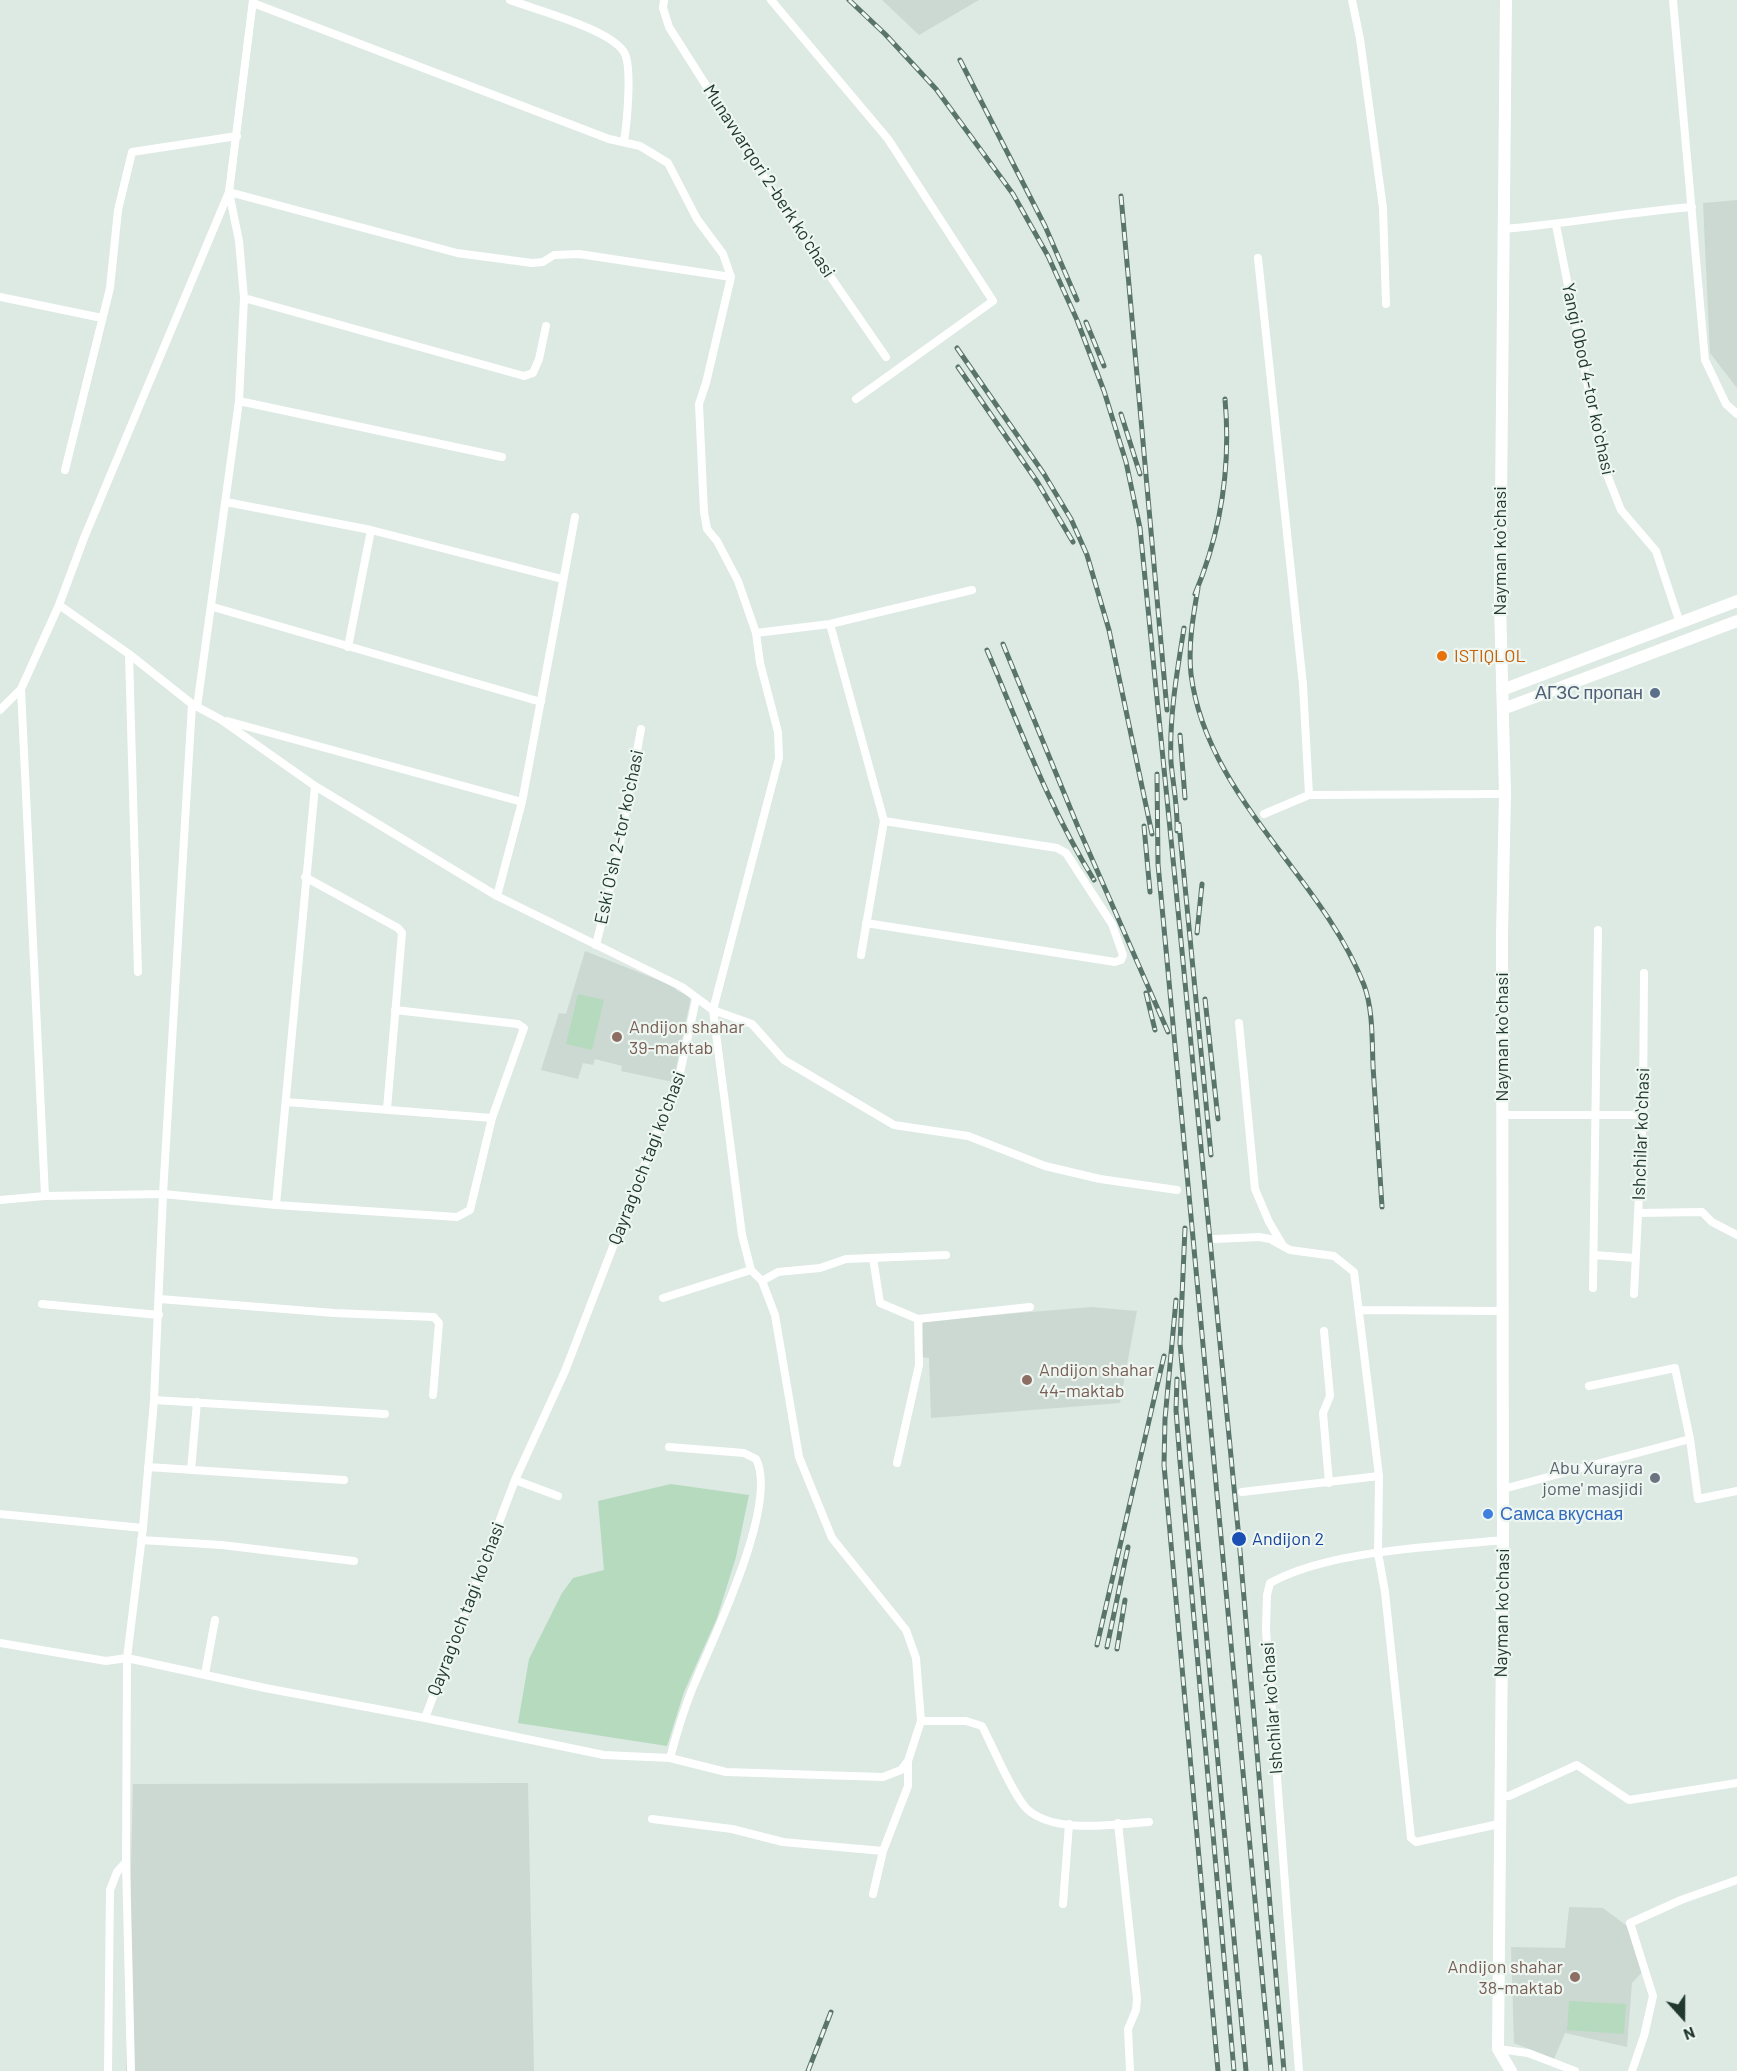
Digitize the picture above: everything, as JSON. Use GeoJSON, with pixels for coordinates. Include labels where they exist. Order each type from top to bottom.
{"type":"FeatureCollection","features":[{"type":"Feature","properties":{"kind":"main road","name":"Nayman koʻchasi"},"geometry":{"type":"LineString","coordinates":[[1498,2049],[1503,1540],[1501,1311],[1505,794],[1500,603],[1506,0]]}},
{"type":"Feature","properties":{"kind":"main road"},"geometry":{"type":"LineString","coordinates":[[1502,690],[1737,602]]}},
{"type":"Feature","properties":{"kind":"main road"},"geometry":{"type":"LineString","coordinates":[[1503,709],[1737,621]]}},
{"type":"Feature","properties":{"kind":"main road"},"geometry":{"type":"LineString","coordinates":[[1498,2049],[1511,2071]]}},
{"type":"Feature","properties":{"kind":"street"},"geometry":{"type":"LineString","coordinates":[[510,0],[579,25],[618,44],[627,59],[627,119],[624,141]]}},
{"type":"Feature","properties":{"kind":"street","name":"Munavvarqori 2-berk koʻchasi"},"geometry":{"type":"LineString","coordinates":[[664,0],[663,8],[669,27],[790,218],[886,357]]}},
{"type":"Feature","properties":{"kind":"street"},"geometry":{"type":"LineString","coordinates":[[771,0],[888,140],[993,301],[856,399]]}},
{"type":"Feature","properties":{"kind":"street"},"geometry":{"type":"LineString","coordinates":[[1352,0],[1360,39],[1383,207],[1386,304]]}},
{"type":"Feature","properties":{"kind":"street"},"geometry":{"type":"LineString","coordinates":[[1673,0],[1705,360],[1726,404],[1737,414]]}},
{"type":"Feature","properties":{"kind":"street"},"geometry":{"type":"LineString","coordinates":[[0,710],[21,689],[59,605],[84,538],[229,192],[253,2],[609,139],[640,146],[668,164],[697,219],[723,254],[731,277],[709,373],[699,404],[704,512],[707,529],[717,541],[738,581],[756,633],[760,663],[777,732],[779,758],[714,1010],[740,1224],[751,1270],[762,1281],[775,1315],[799,1457],[832,1538],[906,1630],[916,1658],[921,1721],[908,1761],[908,1786],[883,1851],[873,1894]]}},
{"type":"Feature","properties":{"kind":"street"},"geometry":{"type":"LineString","coordinates":[[65,470],[110,288],[118,210],[132,152],[237,136]]}},
{"type":"Feature","properties":{"kind":"street"},"geometry":{"type":"LineString","coordinates":[[229,192],[457,253],[532,263],[543,262],[554,255],[579,254],[731,277]]}},
{"type":"Feature","properties":{"kind":"street"},"geometry":{"type":"LineString","coordinates":[[131,2071],[126,1862],[127,1658],[143,1528],[154,1400],[163,1194],[195,705],[213,608],[239,401],[244,298],[239,241],[229,192]]}},
{"type":"Feature","properties":{"kind":"street"},"geometry":{"type":"LineString","coordinates":[[1503,229],[1556,225],[1620,213],[1692,207]]}},
{"type":"Feature","properties":{"kind":"street","name":"Yangi Obod 4-tor koʻchasi"},"geometry":{"type":"LineString","coordinates":[[1556,225],[1604,467],[1621,510],[1656,551],[1680,623]]}},
{"type":"Feature","properties":{"kind":"street"},"geometry":{"type":"LineString","coordinates":[[1258,258],[1304,684],[1309,795]]}},
{"type":"Feature","properties":{"kind":"street"},"geometry":{"type":"LineString","coordinates":[[0,297],[102,318]]}},
{"type":"Feature","properties":{"kind":"street"},"geometry":{"type":"LineString","coordinates":[[244,298],[524,376],[533,373],[537,366],[546,326]]}},
{"type":"Feature","properties":{"kind":"street"},"geometry":{"type":"LineString","coordinates":[[239,401],[502,457]]}},
{"type":"Feature","properties":{"kind":"street"},"geometry":{"type":"LineString","coordinates":[[226,502],[370,530],[562,579]]}},
{"type":"Feature","properties":{"kind":"street"},"geometry":{"type":"LineString","coordinates":[[497,896],[522,802],[575,517]]}},
{"type":"Feature","properties":{"kind":"street"},"geometry":{"type":"LineString","coordinates":[[348,647],[370,530]]}},
{"type":"Feature","properties":{"kind":"street"},"geometry":{"type":"LineString","coordinates":[[756,633],[830,624],[972,590]]}},
{"type":"Feature","properties":{"kind":"street"},"geometry":{"type":"LineString","coordinates":[[59,605],[129,654],[195,705],[220,719],[315,786],[497,896],[682,987],[714,1010],[752,1024],[784,1060],[894,1125],[968,1136],[1045,1166],[1100,1179],[1177,1190]]}},
{"type":"Feature","properties":{"kind":"street"},"geometry":{"type":"LineString","coordinates":[[213,608],[443,672],[541,702]]}},
{"type":"Feature","properties":{"kind":"street"},"geometry":{"type":"LineString","coordinates":[[830,624],[884,821],[861,955]]}},
{"type":"Feature","properties":{"kind":"street"},"geometry":{"type":"LineString","coordinates":[[129,654],[138,972]]}},
{"type":"Feature","properties":{"kind":"street"},"geometry":{"type":"LineString","coordinates":[[21,689],[45,1196]]}},
{"type":"Feature","properties":{"kind":"street"},"geometry":{"type":"LineString","coordinates":[[220,719],[522,802]]}},
{"type":"Feature","properties":{"kind":"street","name":"Eski Oʻsh 2-tor koʻchasi"},"geometry":{"type":"LineString","coordinates":[[596,945],[617,860],[641,729]]}},
{"type":"Feature","properties":{"kind":"street"},"geometry":{"type":"LineString","coordinates":[[276,1205],[315,786]]}},
{"type":"Feature","properties":{"kind":"street"},"geometry":{"type":"LineString","coordinates":[[1264,814],[1309,795],[1505,794]]}},
{"type":"Feature","properties":{"kind":"street"},"geometry":{"type":"LineString","coordinates":[[866,923],[1114,962],[1121,960],[1123,955],[1112,924],[1066,854],[1057,848],[884,821]]}},
{"type":"Feature","properties":{"kind":"street"},"geometry":{"type":"LineString","coordinates":[[305,877],[398,928],[402,933],[387,1109]]}},
{"type":"Feature","properties":{"kind":"street"},"geometry":{"type":"LineString","coordinates":[[1593,1288],[1598,930]]}},
{"type":"Feature","properties":{"kind":"street","name":"Ishchilar koʻchasi"},"geometry":{"type":"LineString","coordinates":[[1634,1294],[1642,1115],[1644,973]]}},
{"type":"Feature","properties":{"kind":"street","name":"Qayragʻoch tagi koʻchasi"},"geometry":{"type":"LineString","coordinates":[[696,999],[680,1073],[565,1371],[515,1480],[425,1718],[604,1755],[670,1758],[726,1772],[883,1777],[901,1770],[908,1761]]}},
{"type":"Feature","properties":{"kind":"street"},"geometry":{"type":"LineString","coordinates":[[0,1200],[45,1196],[163,1194],[276,1205],[463,1216],[470,1210],[492,1118],[524,1028],[518,1024],[395,1011]]}},
{"type":"Feature","properties":{"kind":"street"},"geometry":{"type":"LineString","coordinates":[[1239,1023],[1255,1190],[1269,1222],[1283,1244],[1290,1250],[1334,1256],[1354,1272],[1379,1476],[1378,1553],[1385,1592],[1411,1838],[1416,1842],[1499,1824]]}},
{"type":"Feature","properties":{"kind":"street"},"geometry":{"type":"LineString","coordinates":[[286,1102],[492,1118]]}},
{"type":"Feature","properties":{"kind":"street"},"geometry":{"type":"LineString","coordinates":[[1502,1115],[1642,1115]]}},
{"type":"Feature","properties":{"kind":"street"},"geometry":{"type":"LineString","coordinates":[[1638,1213],[1702,1212],[1712,1222],[1737,1235]]}},
{"type":"Feature","properties":{"kind":"street"},"geometry":{"type":"LineString","coordinates":[[1215,1239],[1259,1237],[1283,1244]]}},
{"type":"Feature","properties":{"kind":"street"},"geometry":{"type":"LineString","coordinates":[[762,1281],[778,1272],[820,1268],[836,1260],[946,1255]]}},
{"type":"Feature","properties":{"kind":"street"},"geometry":{"type":"LineString","coordinates":[[1594,1255],[1635,1258]]}},
{"type":"Feature","properties":{"kind":"street"},"geometry":{"type":"LineString","coordinates":[[873,1258],[880,1303],[918,1319],[1030,1307]]}},
{"type":"Feature","properties":{"kind":"street"},"geometry":{"type":"LineString","coordinates":[[663,1298],[751,1270]]}},
{"type":"Feature","properties":{"kind":"street"},"geometry":{"type":"LineString","coordinates":[[160,1299],[334,1313],[434,1317],[439,1323],[433,1395]]}},
{"type":"Feature","properties":{"kind":"street"},"geometry":{"type":"LineString","coordinates":[[42,1304],[159,1314]]}},
{"type":"Feature","properties":{"kind":"street"},"geometry":{"type":"LineString","coordinates":[[1359,1310],[1501,1311]]}},
{"type":"Feature","properties":{"kind":"street"},"geometry":{"type":"LineString","coordinates":[[897,1463],[919,1365],[918,1319]]}},
{"type":"Feature","properties":{"kind":"street"},"geometry":{"type":"LineString","coordinates":[[1324,1331],[1330,1396],[1323,1413],[1329,1483]]}},
{"type":"Feature","properties":{"kind":"street"},"geometry":{"type":"LineString","coordinates":[[1588,1386],[1675,1368],[1690,1439],[1698,1499],[1737,1491]]}},
{"type":"Feature","properties":{"kind":"street"},"geometry":{"type":"LineString","coordinates":[[154,1400],[385,1414]]}},
{"type":"Feature","properties":{"kind":"street"},"geometry":{"type":"LineString","coordinates":[[191,1470],[197,1402]]}},
{"type":"Feature","properties":{"kind":"street"},"geometry":{"type":"LineString","coordinates":[[1503,1489],[1690,1439]]}},
{"type":"Feature","properties":{"kind":"street"},"geometry":{"type":"LineString","coordinates":[[669,1447],[744,1453],[756,1459],[761,1474],[755,1530],[721,1621],[694,1682],[670,1758]]}},
{"type":"Feature","properties":{"kind":"street"},"geometry":{"type":"LineString","coordinates":[[148,1467],[344,1480]]}},
{"type":"Feature","properties":{"kind":"street"},"geometry":{"type":"LineString","coordinates":[[1242,1492],[1379,1476]]}},
{"type":"Feature","properties":{"kind":"street"},"geometry":{"type":"LineString","coordinates":[[515,1480],[558,1496]]}},
{"type":"Feature","properties":{"kind":"street"},"geometry":{"type":"LineString","coordinates":[[0,1514],[143,1528]]}},
{"type":"Feature","properties":{"kind":"street"},"geometry":{"type":"LineString","coordinates":[[141,1540],[222,1545],[354,1561]]}},
{"type":"Feature","properties":{"kind":"street","name":"Ishchilar koʻchasi"},"geometry":{"type":"LineString","coordinates":[[1299,2071],[1266,1630],[1267,1595],[1270,1583],[1295,1571],[1378,1553],[1503,1540]]}},
{"type":"Feature","properties":{"kind":"street"},"geometry":{"type":"LineString","coordinates":[[205,1674],[215,1620]]}},
{"type":"Feature","properties":{"kind":"street"},"geometry":{"type":"LineString","coordinates":[[0,1643],[106,1661],[127,1658],[265,1688],[425,1718]]}},
{"type":"Feature","properties":{"kind":"street"},"geometry":{"type":"LineString","coordinates":[[921,1721],[966,1720],[982,1726],[1026,1808],[1048,1820],[1069,1824],[1149,1822]]}},
{"type":"Feature","properties":{"kind":"street"},"geometry":{"type":"LineString","coordinates":[[1499,1796],[1509,1796],[1577,1766],[1629,1800],[1737,1784]]}},
{"type":"Feature","properties":{"kind":"street"},"geometry":{"type":"LineString","coordinates":[[652,1819],[732,1829],[783,1842],[883,1851]]}},
{"type":"Feature","properties":{"kind":"street"},"geometry":{"type":"LineString","coordinates":[[1118,1823],[1137,1998],[1136,2010],[1128,2029],[1130,2071]]}},
{"type":"Feature","properties":{"kind":"street"},"geometry":{"type":"LineString","coordinates":[[1063,1904],[1069,1824]]}},
{"type":"Feature","properties":{"kind":"street"},"geometry":{"type":"LineString","coordinates":[[108,2071],[110,1890],[117,1872],[126,1862]]}},
{"type":"Feature","properties":{"kind":"street"},"geometry":{"type":"LineString","coordinates":[[1632,2071],[1644,2036],[1653,1996],[1629,1923],[1737,1880]]}},
{"type":"Feature","properties":{"kind":"street"},"geometry":{"type":"LineString","coordinates":[[1498,2049],[1528,2053],[1575,2071]]}},
{"type":"Feature","properties":{"kind":"shaded area"},"geometry":{"type":"Polygon","coordinates":[[[882,0],[979,0],[919,35],[882,0]]]}},
{"type":"Feature","properties":{"kind":"shaded area"},"geometry":{"type":"Polygon","coordinates":[[[1737,200],[1737,388],[1710,353],[1703,203],[1737,200]]]}},
{"type":"Feature","properties":{"kind":"shaded area","name":"Andijon shahar 39-maktab"},"geometry":{"type":"Polygon","coordinates":[[[585,951],[676,987],[676,990],[691,997],[673,1082],[621,1071],[622,1066],[595,1059],[593,1065],[583,1063],[578,1079],[541,1070],[559,1013],[566,1014],[585,951]]]}},
{"type":"Feature","properties":{"kind":"shaded area","name":"Andijon shahar 44-maktab"},"geometry":{"type":"Polygon","coordinates":[[[1091,1307],[1137,1311],[1120,1403],[931,1418],[929,1358],[922,1357],[923,1321],[1091,1307]]]}},
{"type":"Feature","properties":{"kind":"shaded area"},"geometry":{"type":"Polygon","coordinates":[[[528,1783],[534,2071],[126,2071],[133,1784],[528,1783]]]}},
{"type":"Feature","properties":{"kind":"shaded area","name":"Andijon shahar 38-maktab"},"geometry":{"type":"Polygon","coordinates":[[[1569,1907],[1603,1908],[1627,1926],[1643,1971],[1632,1983],[1627,2047],[1565,2033],[1554,2059],[1514,2043],[1511,1947],[1565,1948],[1569,1907]]]}},
{"type":"Feature","properties":{"kind":"green space"},"geometry":{"type":"Polygon","coordinates":[[[578,994],[604,1000],[592,1050],[566,1044],[578,994]]]}},
{"type":"Feature","properties":{"kind":"green space"},"geometry":{"type":"Polygon","coordinates":[[[671,1484],[749,1495],[736,1557],[717,1618],[684,1692],[667,1746],[518,1723],[529,1659],[562,1593],[573,1578],[604,1570],[598,1501],[671,1484]]]}},
{"type":"Feature","properties":{"kind":"green space"},"geometry":{"type":"Polygon","coordinates":[[[1569,2001],[1626,2004],[1624,2034],[1567,2030],[1569,2001]]]}},
{"type":"Feature","properties":{"kind":"railway"},"geometry":{"type":"LineString","coordinates":[[849,0],[885,34],[936,89],[1013,194],[1048,256],[1077,320],[1104,391],[1126,462],[1140,528],[1239,1539],[1284,2071]]}},
{"type":"Feature","properties":{"kind":"railway"},"geometry":{"type":"LineString","coordinates":[[960,60],[1045,226],[1077,300]]}},
{"type":"Feature","properties":{"kind":"railway"},"geometry":{"type":"LineString","coordinates":[[1121,196],[1167,710]]}},
{"type":"Feature","properties":{"kind":"railway"},"geometry":{"type":"LineString","coordinates":[[1086,322],[1104,366]]}},
{"type":"Feature","properties":{"kind":"railway"},"geometry":{"type":"LineString","coordinates":[[957,348],[1044,474],[1071,519],[1087,555],[1109,630],[1152,834]]}},
{"type":"Feature","properties":{"kind":"railway"},"geometry":{"type":"LineString","coordinates":[[958,367],[1038,483],[1073,542]]}},
{"type":"Feature","properties":{"kind":"railway"},"geometry":{"type":"LineString","coordinates":[[1195,594],[1212,547],[1222,498],[1226,449],[1225,399]]}},
{"type":"Feature","properties":{"kind":"railway"},"geometry":{"type":"LineString","coordinates":[[1121,414],[1140,474]]}},
{"type":"Feature","properties":{"kind":"railway"},"geometry":{"type":"LineString","coordinates":[[1198,588],[1190,652],[1191,674],[1201,718],[1218,759],[1241,797],[1321,907],[1345,945],[1367,994],[1372,1025],[1382,1207]]}},
{"type":"Feature","properties":{"kind":"railway"},"geometry":{"type":"LineString","coordinates":[[1177,831],[1171,762],[1171,729],[1184,628]]}},
{"type":"Feature","properties":{"kind":"railway"},"geometry":{"type":"LineString","coordinates":[[1003,644],[1078,827],[1168,1032]]}},
{"type":"Feature","properties":{"kind":"railway"},"geometry":{"type":"LineString","coordinates":[[987,650],[1049,796],[1094,880]]}},
{"type":"Feature","properties":{"kind":"railway"},"geometry":{"type":"LineString","coordinates":[[1180,735],[1185,798]]}},
{"type":"Feature","properties":{"kind":"railway"},"geometry":{"type":"LineString","coordinates":[[1157,774],[1158,864],[1271,2071]]}},
{"type":"Feature","properties":{"kind":"railway"},"geometry":{"type":"LineString","coordinates":[[1179,824],[1211,1155]]}},
{"type":"Feature","properties":{"kind":"railway"},"geometry":{"type":"LineString","coordinates":[[1144,826],[1150,892]]}},
{"type":"Feature","properties":{"kind":"railway"},"geometry":{"type":"LineString","coordinates":[[1197,933],[1202,884]]}},
{"type":"Feature","properties":{"kind":"railway"},"geometry":{"type":"LineString","coordinates":[[1146,993],[1155,1030]]}},
{"type":"Feature","properties":{"kind":"railway"},"geometry":{"type":"LineString","coordinates":[[1205,999],[1218,1119]]}},
{"type":"Feature","properties":{"kind":"railway"},"geometry":{"type":"LineString","coordinates":[[1185,1228],[1180,1343],[1246,2071]]}},
{"type":"Feature","properties":{"kind":"railway"},"geometry":{"type":"LineString","coordinates":[[1176,1300],[1165,1419],[1164,1465],[1218,2071]]}},
{"type":"Feature","properties":{"kind":"railway"},"geometry":{"type":"LineString","coordinates":[[1097,1645],[1164,1356]]}},
{"type":"Feature","properties":{"kind":"railway"},"geometry":{"type":"LineString","coordinates":[[1177,1379],[1176,1410],[1180,1461],[1234,2071]]}},
{"type":"Feature","properties":{"kind":"railway"},"geometry":{"type":"LineString","coordinates":[[1107,1647],[1128,1547]]}},
{"type":"Feature","properties":{"kind":"railway"},"geometry":{"type":"LineString","coordinates":[[1117,1649],[1125,1600]]}},
{"type":"Feature","properties":{"kind":"railway"},"geometry":{"type":"LineString","coordinates":[[808,2071],[831,2012]]}},
{"type":"Feature","properties":{"kind":"place","name":"ISTIQLOL"},"geometry":{"type":"Point","coordinates":[1442,656]}},
{"type":"Feature","properties":{"kind":"place","name":"АГЗС пропан"},"geometry":{"type":"Point","coordinates":[1655,693]}},
{"type":"Feature","properties":{"kind":"place","name":"Andijon shahar 39-maktab"},"geometry":{"type":"Point","coordinates":[617,1037]}},
{"type":"Feature","properties":{"kind":"place","name":"Andijon shahar 44-maktab"},"geometry":{"type":"Point","coordinates":[1027,1380]}},
{"type":"Feature","properties":{"kind":"place","name":"Abu Xurayra jome' masjidi"},"geometry":{"type":"Point","coordinates":[1655,1478]}},
{"type":"Feature","properties":{"kind":"place","name":"Самса вкусная"},"geometry":{"type":"Point","coordinates":[1488,1514]}},
{"type":"Feature","properties":{"kind":"place","name":"Andijon 2"},"geometry":{"type":"Point","coordinates":[1239,1539]}},
{"type":"Feature","properties":{"kind":"place","name":"Andijon shahar 38-maktab"},"geometry":{"type":"Point","coordinates":[1575,1977]}}]}
